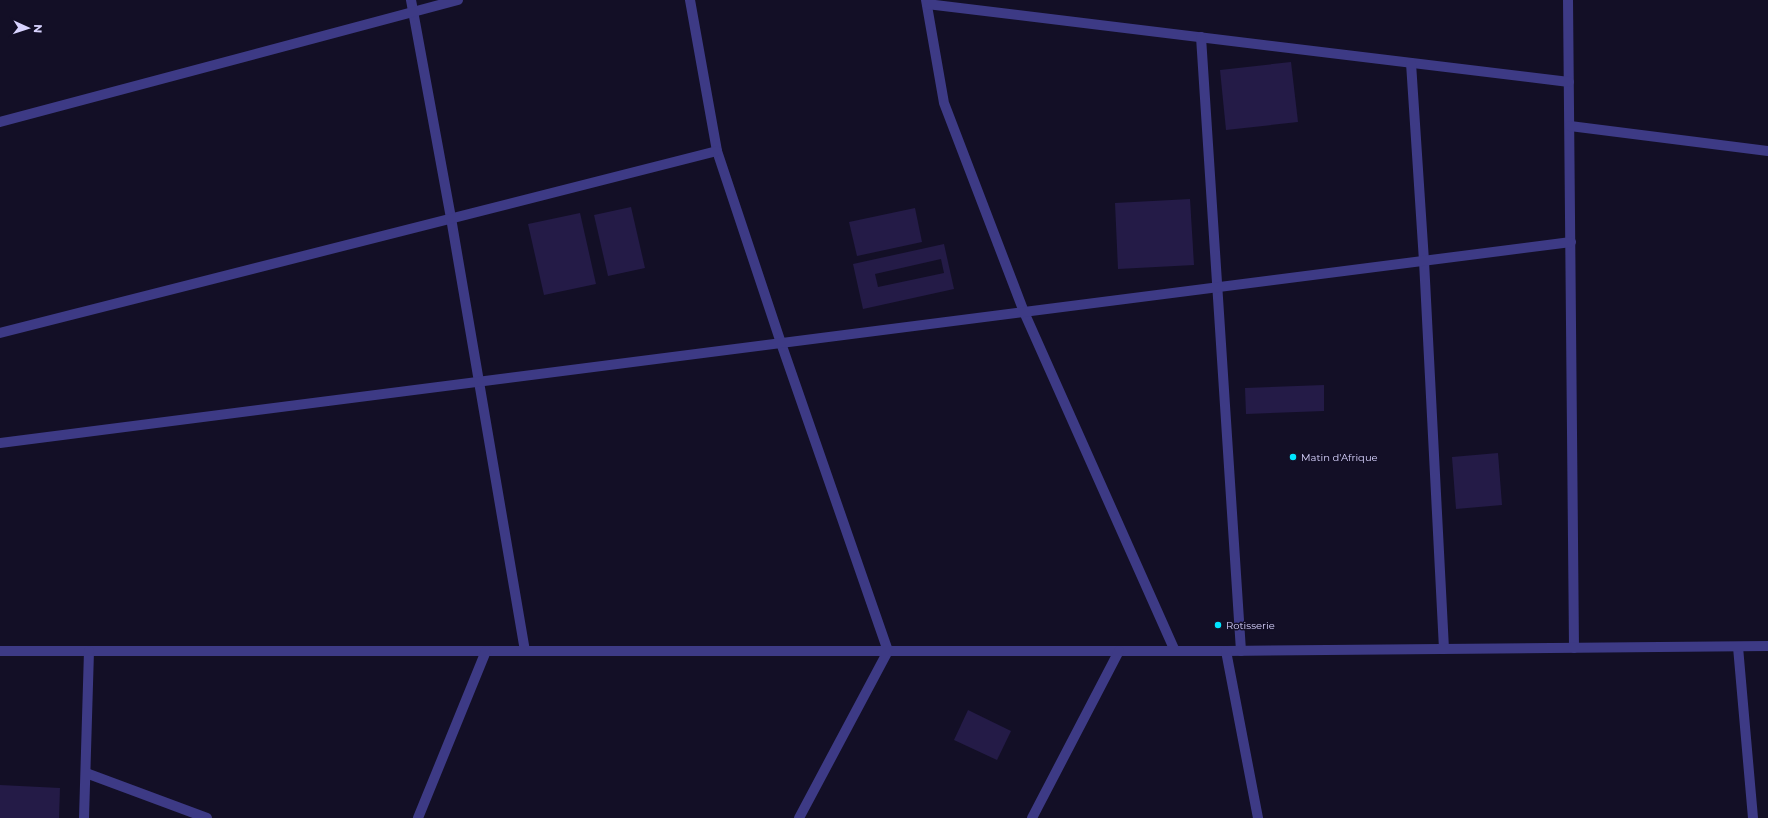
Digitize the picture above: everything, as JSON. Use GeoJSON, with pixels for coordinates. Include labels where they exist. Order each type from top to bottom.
{"type":"FeatureCollection","features":[{"type":"Feature","properties":{"kind":"street"},"geometry":{"type":"LineString","coordinates":[[411,0],[451,218],[525,651]]}},
{"type":"Feature","properties":{"kind":"street"},"geometry":{"type":"LineString","coordinates":[[0,122],[458,0]]}},
{"type":"Feature","properties":{"kind":"street"},"geometry":{"type":"LineString","coordinates":[[690,0],[717,151],[781,344],[888,651],[798,818]]}},
{"type":"Feature","properties":{"kind":"street"},"geometry":{"type":"LineString","coordinates":[[1568,0],[1574,648]]}},
{"type":"Feature","properties":{"kind":"street"},"geometry":{"type":"LineString","coordinates":[[1175,651],[1024,312],[944,104],[926,2],[1569,82]]}},
{"type":"Feature","properties":{"kind":"street"},"geometry":{"type":"LineString","coordinates":[[1201,37],[1219,287],[1241,651]]}},
{"type":"Feature","properties":{"kind":"street"},"geometry":{"type":"LineString","coordinates":[[1411,63],[1424,261],[1444,649]]}},
{"type":"Feature","properties":{"kind":"street"},"geometry":{"type":"LineString","coordinates":[[1570,126],[1768,151]]}},
{"type":"Feature","properties":{"kind":"street"},"geometry":{"type":"LineString","coordinates":[[0,333],[717,151]]}},
{"type":"Feature","properties":{"kind":"street"},"geometry":{"type":"LineString","coordinates":[[0,443],[1571,242]]}},
{"type":"Feature","properties":{"kind":"street"},"geometry":{"type":"LineString","coordinates":[[0,651],[1241,651],[1768,646]]}},
{"type":"Feature","properties":{"kind":"street"},"geometry":{"type":"LineString","coordinates":[[1738,647],[1753,818]]}},
{"type":"Feature","properties":{"kind":"street"},"geometry":{"type":"LineString","coordinates":[[84,818],[89,651]]}},
{"type":"Feature","properties":{"kind":"street"},"geometry":{"type":"LineString","coordinates":[[418,818],[486,651]]}},
{"type":"Feature","properties":{"kind":"street"},"geometry":{"type":"LineString","coordinates":[[1032,818],[1119,651]]}},
{"type":"Feature","properties":{"kind":"street"},"geometry":{"type":"LineString","coordinates":[[1226,651],[1258,818]]}},
{"type":"Feature","properties":{"kind":"street"},"geometry":{"type":"LineString","coordinates":[[86,773],[207,818]]}},
{"type":"Feature","properties":{"kind":"building"},"geometry":{"type":"Polygon","coordinates":[[[1291,62],[1298,122],[1226,130],[1220,70],[1291,62]]]}},
{"type":"Feature","properties":{"kind":"building"},"geometry":{"type":"Polygon","coordinates":[[[1190,199],[1194,265],[1118,269],[1115,203],[1190,199]]]}},
{"type":"Feature","properties":{"kind":"building"},"geometry":{"type":"Polygon","coordinates":[[[631,207],[645,268],[608,276],[594,215],[631,207]]]}},
{"type":"Feature","properties":{"kind":"building"},"geometry":{"type":"Polygon","coordinates":[[[915,208],[922,242],[857,256],[849,222],[915,208]]]}},
{"type":"Feature","properties":{"kind":"building"},"geometry":{"type":"Polygon","coordinates":[[[580,213],[596,284],[544,295],[528,224],[580,213]]]}},
{"type":"Feature","properties":{"kind":"building"},"geometry":{"type":"Polygon","coordinates":[[[944,244],[954,289],[863,309],[853,264],[944,244]],[[941,259],[875,274],[878,287],[944,273],[941,259]]]}},
{"type":"Feature","properties":{"kind":"building"},"geometry":{"type":"Polygon","coordinates":[[[1324,385],[1324,411],[1246,414],[1245,388],[1324,385]]]}},
{"type":"Feature","properties":{"kind":"building"},"geometry":{"type":"Polygon","coordinates":[[[1498,453],[1502,505],[1456,509],[1452,457],[1498,453]]]}},
{"type":"Feature","properties":{"kind":"building"},"geometry":{"type":"Polygon","coordinates":[[[968,710],[1011,731],[997,760],[954,740],[968,710]]]}},
{"type":"Feature","properties":{"kind":"building"},"geometry":{"type":"Polygon","coordinates":[[[0,785],[60,788],[59,818],[0,818],[0,785]]]}},
{"type":"Feature","properties":{"kind":"place","name":"Matin d'Afrique"},"geometry":{"type":"Point","coordinates":[1293,457]}},
{"type":"Feature","properties":{"kind":"place","name":"Rotisserie"},"geometry":{"type":"Point","coordinates":[1218,625]}}]}
